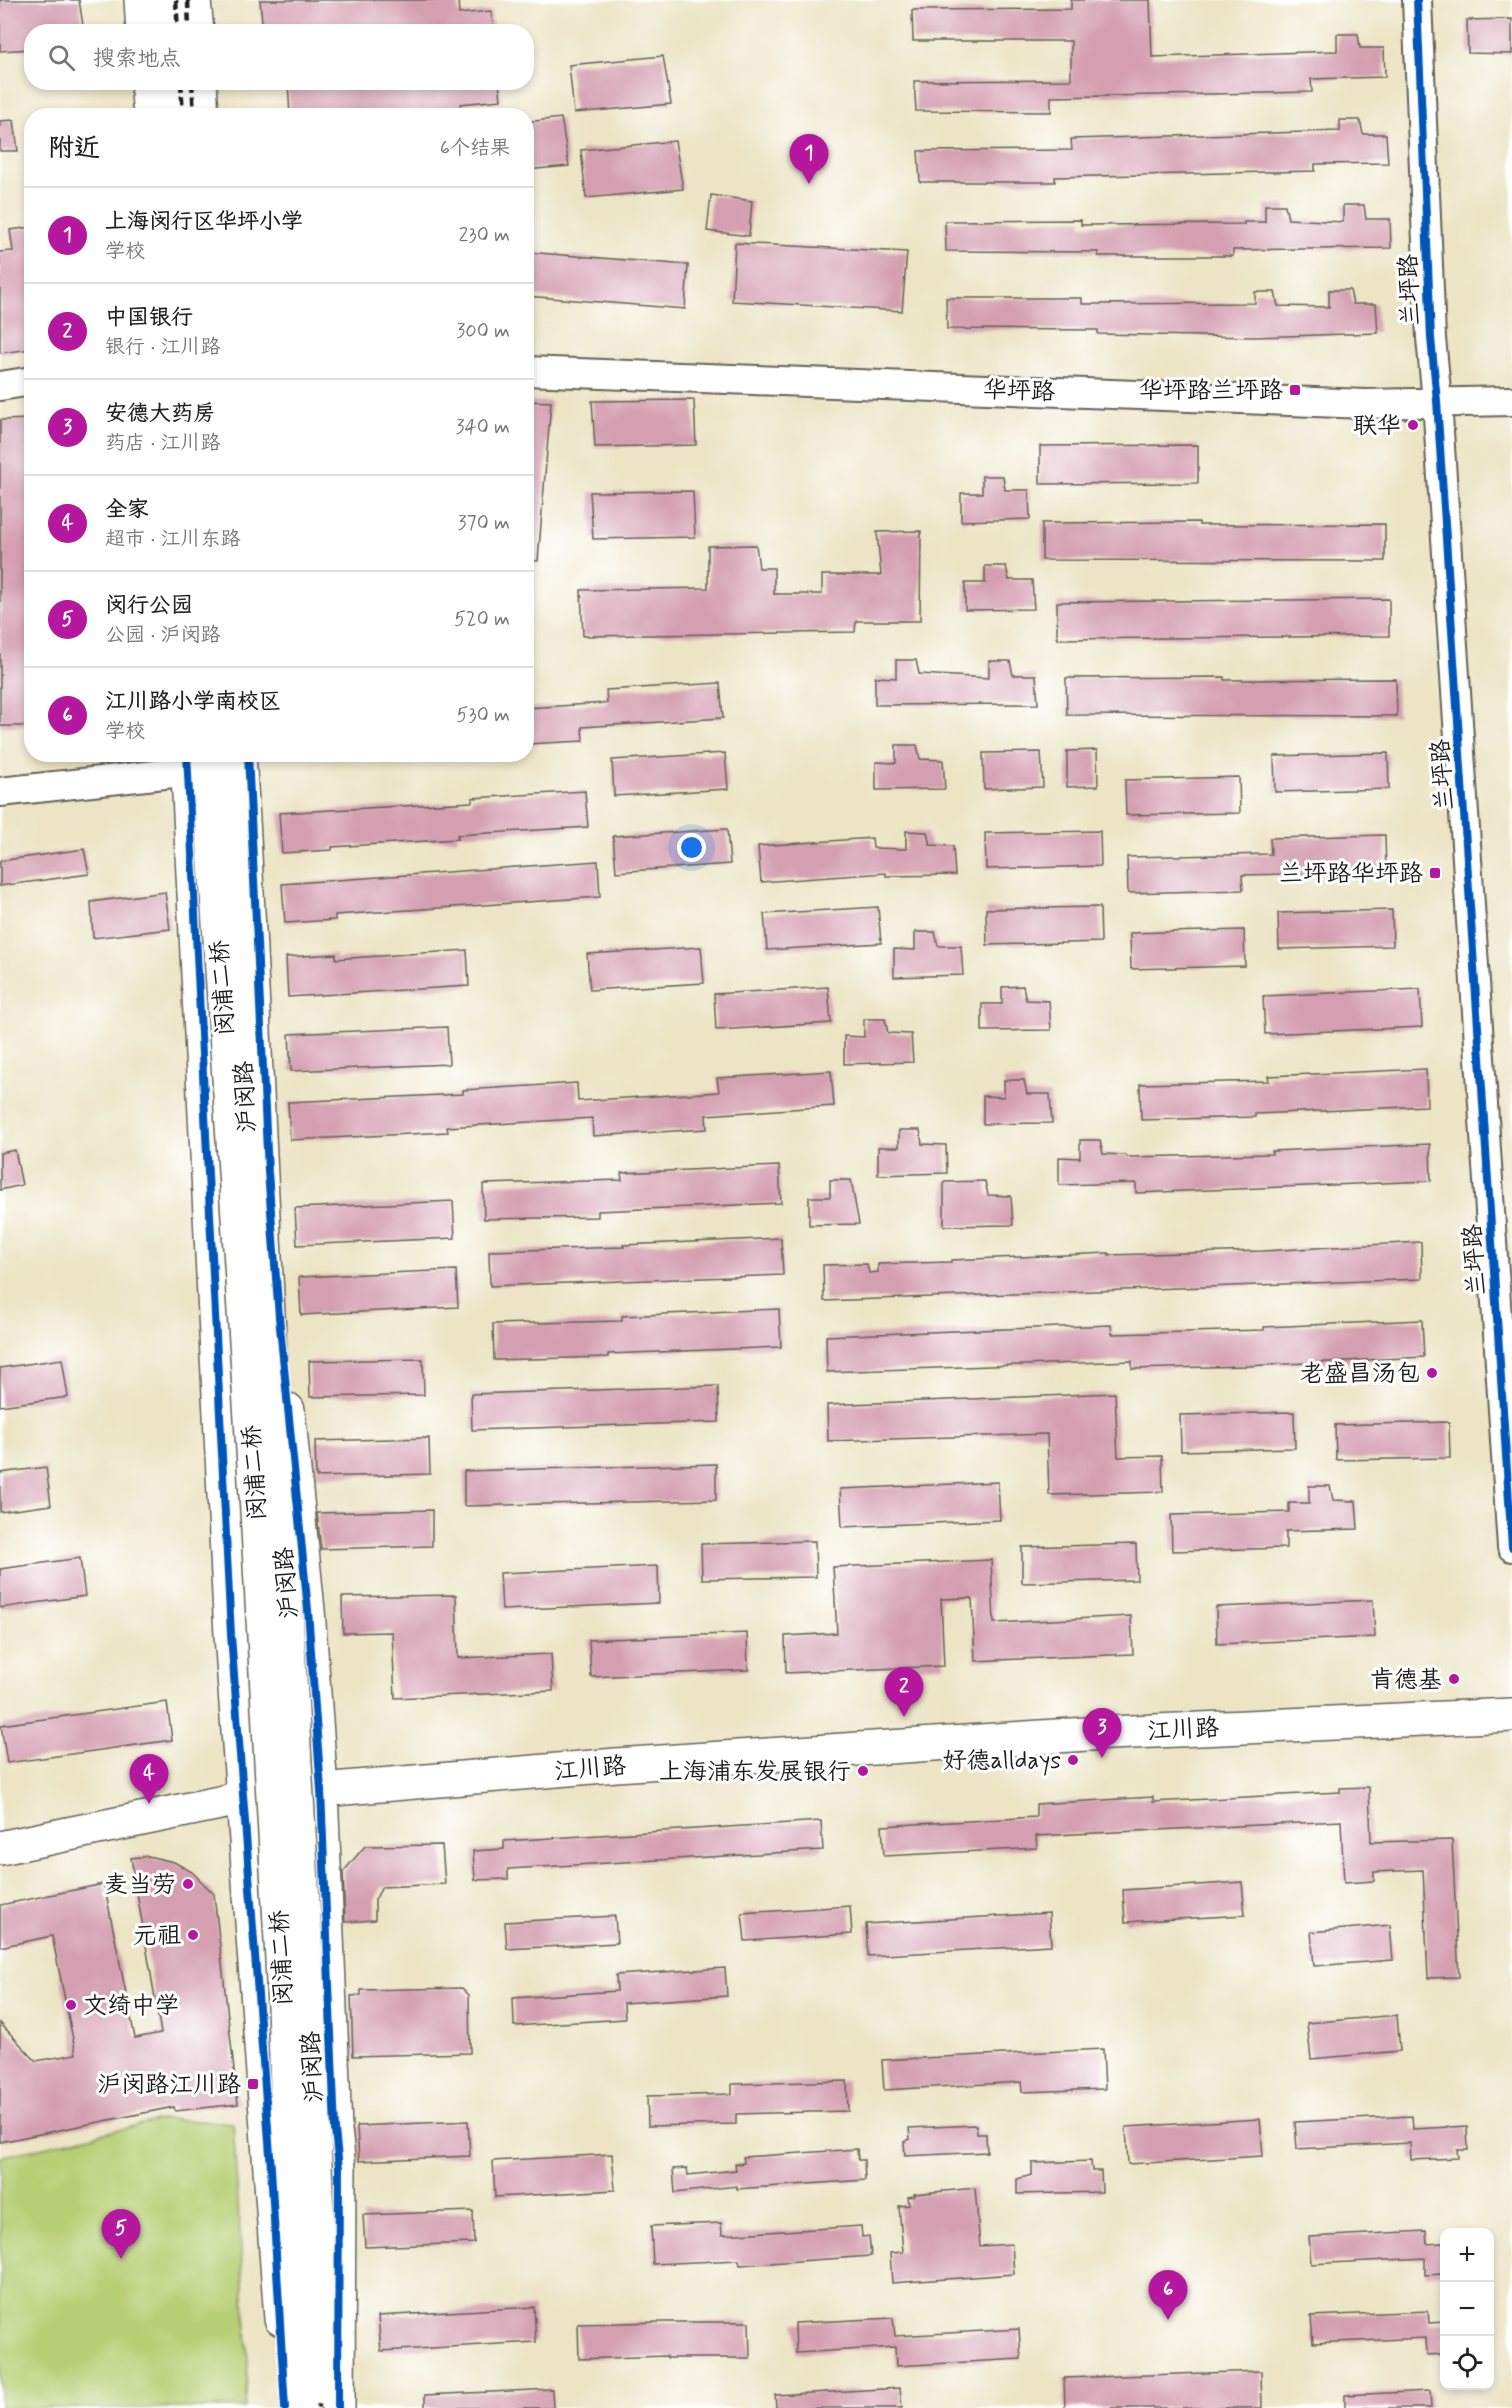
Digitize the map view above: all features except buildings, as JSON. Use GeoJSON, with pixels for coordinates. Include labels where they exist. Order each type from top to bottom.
{"type":"FeatureCollection","features":[{"type":"Feature","properties":{"kind":"main road"},"geometry":{"type":"LineString","coordinates":[[141,0],[142,24]]}},
{"type":"Feature","properties":{"kind":"main road"},"geometry":{"type":"LineString","coordinates":[[170,0],[172,24]]}},
{"type":"Feature","properties":{"kind":"main road"},"geometry":{"type":"LineString","coordinates":[[194,0],[196,24]]}},
{"type":"Feature","properties":{"kind":"main road"},"geometry":{"type":"LineString","coordinates":[[211,0],[212,24]]}},
{"type":"Feature","properties":{"kind":"main road"},"geometry":{"type":"LineString","coordinates":[[148,90],[149,108]]}},
{"type":"Feature","properties":{"kind":"main road"},"geometry":{"type":"LineString","coordinates":[[175,90],[176,108]]}},
{"type":"Feature","properties":{"kind":"main road"},"geometry":{"type":"LineString","coordinates":[[200,90],[202,108]]}},
{"type":"Feature","properties":{"kind":"main road"},"geometry":{"type":"LineString","coordinates":[[215,90],[216,108]]}},
{"type":"Feature","properties":{"kind":"main road","name":"沪闵路"},"geometry":{"type":"LineString","coordinates":[[195,762],[231,1635],[254,1962],[272,2168],[285,2408]]}},
{"type":"Feature","properties":{"kind":"main road","name":"闵浦二桥"},"geometry":{"type":"LineString","coordinates":[[195,762],[260,1571],[282,1959],[300,2408]]}},
{"type":"Feature","properties":{"kind":"main road","name":"沪闵路"},"geometry":{"type":"LineString","coordinates":[[245,762],[268,1172],[279,1317],[308,1610],[321,1790],[334,2108],[339,2168],[338,2408]]}},
{"type":"Feature","properties":{"kind":"main road","name":"闵浦二桥"},"geometry":{"type":"LineString","coordinates":[[245,762],[259,1155],[288,1625],[320,2276],[321,2408]]}},
{"type":"Feature","properties":{"kind":"main road","name":"江川路"},"geometry":{"type":"LineString","coordinates":[[0,1848],[244,1798],[321,1790],[616,1765],[1087,1734],[1512,1715]]}},
{"type":"Feature","properties":{"kind":"street","name":"兰坪路"},"geometry":{"type":"LineString","coordinates":[[1417,0],[1431,338],[1512,1547]]}},
{"type":"Feature","properties":{"kind":"street","name":"华坪路"},"geometry":{"type":"LineString","coordinates":[[534,371],[1366,404],[1512,401]]}},
{"type":"Feature","properties":{"kind":"street"},"geometry":{"type":"LineString","coordinates":[[0,386],[24,382]]}},
{"type":"Feature","properties":{"kind":"street"},"geometry":{"type":"LineString","coordinates":[[0,792],[183,762]]}},
{"type":"Feature","properties":{"kind":"green space"},"geometry":{"type":"Polygon","coordinates":[[[164,2119],[233,2123],[248,2362],[245,2408],[0,2408],[0,2157],[164,2119]]]}},
{"type":"Feature","properties":{"kind":"railway"},"geometry":{"type":"LineString","coordinates":[[176,0],[178,24]]}},
{"type":"Feature","properties":{"kind":"railway"},"geometry":{"type":"LineString","coordinates":[[188,0],[189,24]]}},
{"type":"Feature","properties":{"kind":"railway"},"geometry":{"type":"LineString","coordinates":[[181,90],[183,108]]}},
{"type":"Feature","properties":{"kind":"railway"},"geometry":{"type":"LineString","coordinates":[[192,90],[194,108]]}},
{"type":"Feature","properties":{"kind":"railway"},"geometry":{"type":"LineString","coordinates":[[219,762],[277,1788],[306,2408]]}},
{"type":"Feature","properties":{"kind":"railway"},"geometry":{"type":"LineString","coordinates":[[231,762],[296,1894],[318,2408]]}},
{"type":"Feature","properties":{"kind":"cycle path"},"geometry":{"type":"LineString","coordinates":[[1417,0],[1431,338],[1512,1547]]}},
{"type":"Feature","properties":{"kind":"cycle path"},"geometry":{"type":"LineString","coordinates":[[187,762],[231,1635],[271,2168],[285,2408]]}},
{"type":"Feature","properties":{"kind":"cycle path"},"geometry":{"type":"LineString","coordinates":[[248,762],[268,1172],[279,1317],[308,1610],[321,1790],[335,2130],[339,2168],[338,2408]]}},
{"type":"Feature","properties":{"kind":"place","name":"上海闵行区华坪小学"},"geometry":{"type":"Point","coordinates":[809,184]}},
{"type":"Feature","properties":{"kind":"place","name":"华坪路兰坪路"},"geometry":{"type":"Point","coordinates":[1295,390]}},
{"type":"Feature","properties":{"kind":"place","name":"联华"},"geometry":{"type":"Point","coordinates":[1413,425]}},
{"type":"Feature","properties":{"kind":"place","name":"兰坪路华坪路"},"geometry":{"type":"Point","coordinates":[1435,873]}},
{"type":"Feature","properties":{"kind":"place","name":"老盛昌汤包"},"geometry":{"type":"Point","coordinates":[1432,1373]}},
{"type":"Feature","properties":{"kind":"place","name":"肯德基"},"geometry":{"type":"Point","coordinates":[1454,1679]}},
{"type":"Feature","properties":{"kind":"place","name":"中国银行"},"geometry":{"type":"Point","coordinates":[904,1717]}},
{"type":"Feature","properties":{"kind":"place","name":"安德大药房"},"geometry":{"type":"Point","coordinates":[1102,1758]}},
{"type":"Feature","properties":{"kind":"place","name":"好德alldays"},"geometry":{"type":"Point","coordinates":[1073,1760]}},
{"type":"Feature","properties":{"kind":"place","name":"上海浦东发展银行"},"geometry":{"type":"Point","coordinates":[863,1771]}},
{"type":"Feature","properties":{"kind":"place","name":"全家"},"geometry":{"type":"Point","coordinates":[149,1804]}},
{"type":"Feature","properties":{"kind":"place","name":"麦当劳"},"geometry":{"type":"Point","coordinates":[188,1884]}},
{"type":"Feature","properties":{"kind":"place","name":"元祖"},"geometry":{"type":"Point","coordinates":[193,1935]}},
{"type":"Feature","properties":{"kind":"place","name":"文绮中学"},"geometry":{"type":"Point","coordinates":[71,2005]}},
{"type":"Feature","properties":{"kind":"place","name":"沪闵路江川路"},"geometry":{"type":"Point","coordinates":[253,2084]}},
{"type":"Feature","properties":{"kind":"place","name":"闵行公园"},"geometry":{"type":"Point","coordinates":[121,2259]}},
{"type":"Feature","properties":{"kind":"place","name":"江川路小学南校区"},"geometry":{"type":"Point","coordinates":[1168,2320]}}]}
